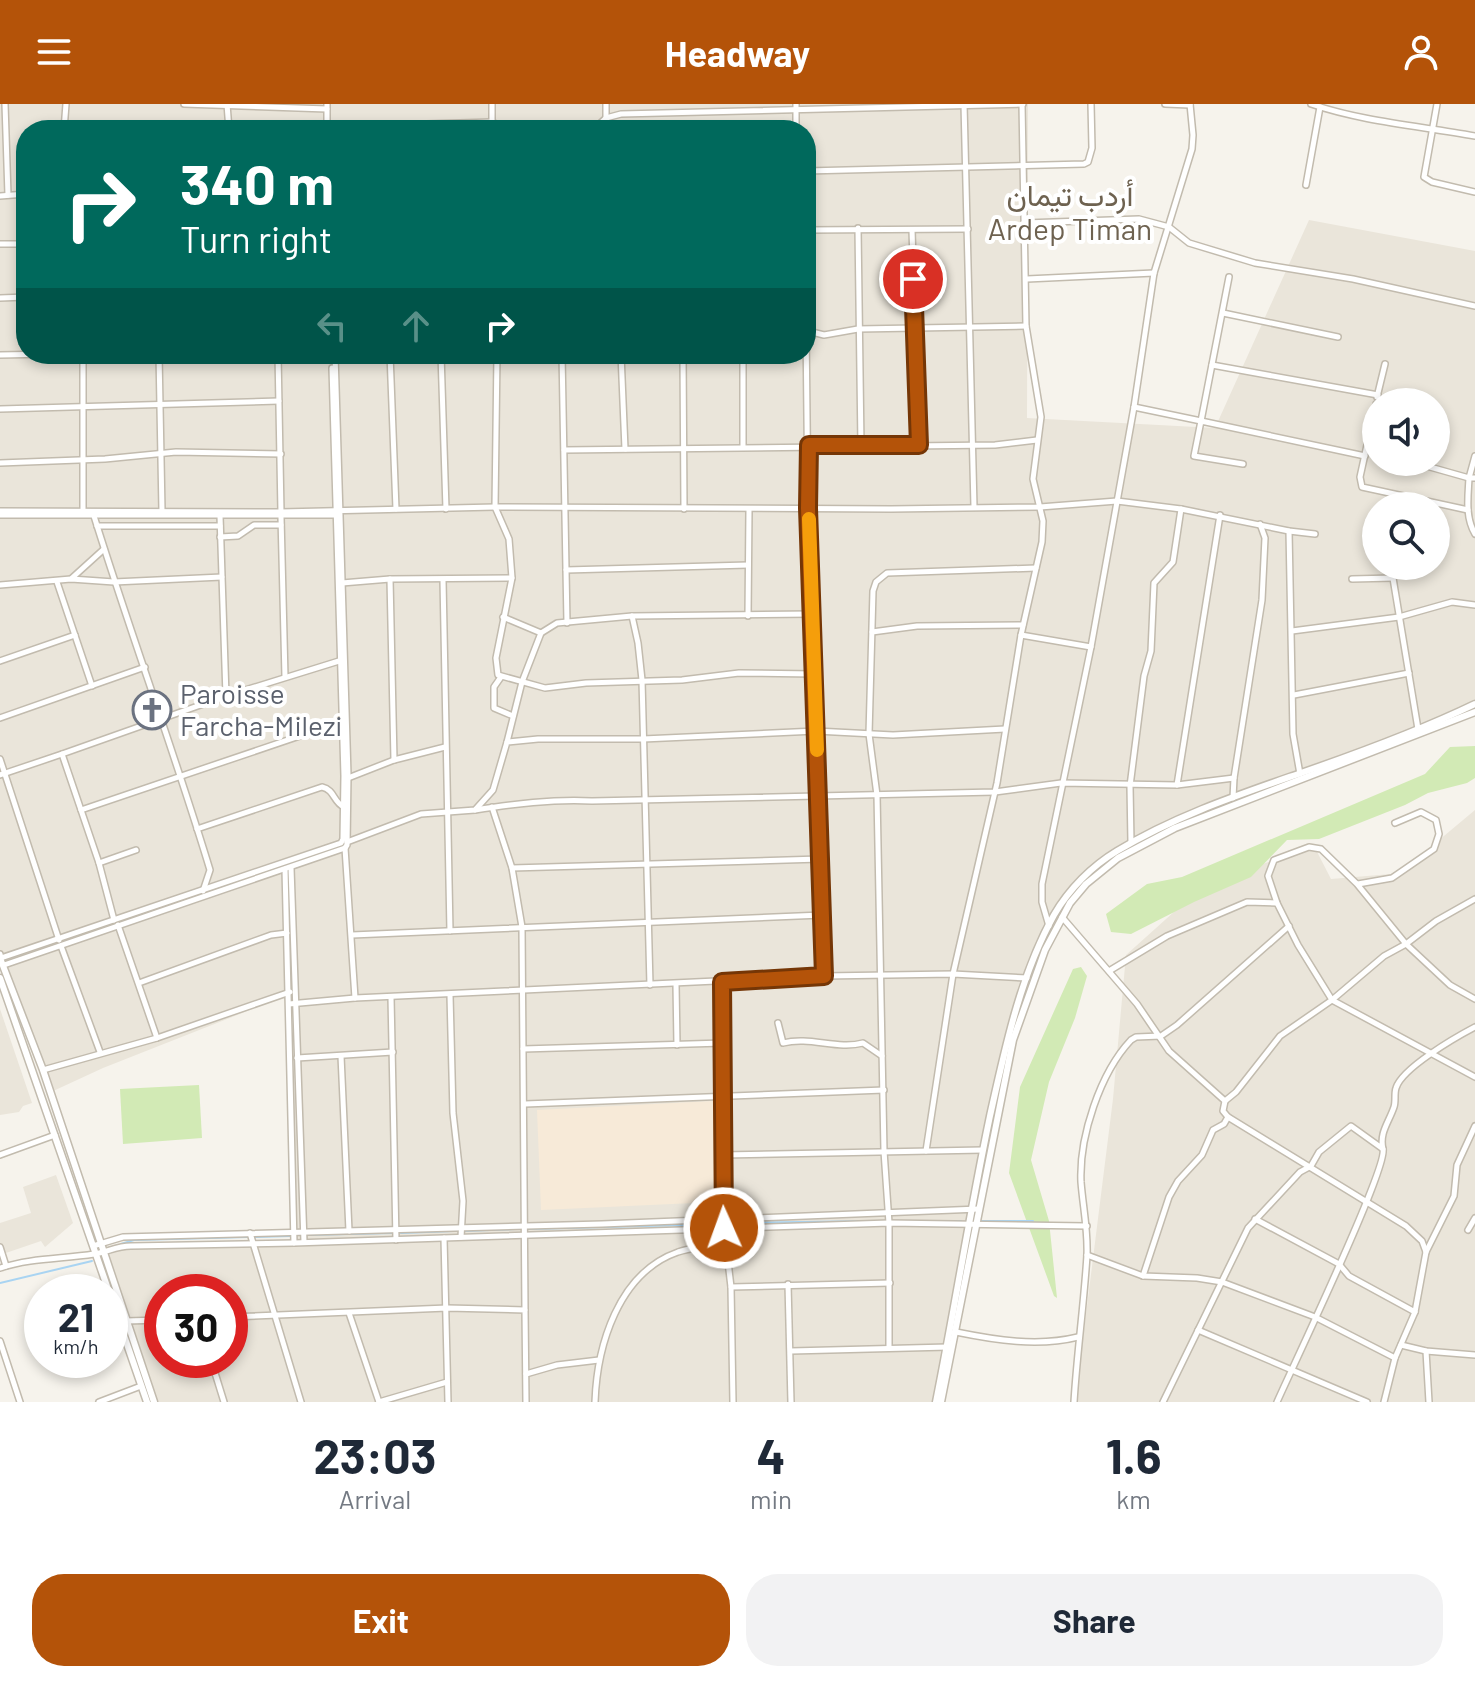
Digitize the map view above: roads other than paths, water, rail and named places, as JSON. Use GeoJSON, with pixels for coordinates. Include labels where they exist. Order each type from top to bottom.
{"type":"FeatureCollection","features":[{"type":"Feature","properties":{"kind":"street"},"geometry":{"type":"LineString","coordinates":[[5,104],[3,147],[8,195]]}},
{"type":"Feature","properties":{"kind":"street"},"geometry":{"type":"LineString","coordinates":[[184,104],[327,106]]}},
{"type":"Feature","properties":{"kind":"street"},"geometry":{"type":"LineString","coordinates":[[606,104],[606,118],[621,114],[796,107],[1023,104],[1026,326],[1041,417],[1033,479],[1043,521],[1042,542],[1021,635],[995,792],[953,974],[926,1151]]}},
{"type":"Feature","properties":{"kind":"street"},"geometry":{"type":"LineString","coordinates":[[816,171],[1059,166],[1088,162],[1092,148],[1091,104]]}},
{"type":"Feature","properties":{"kind":"street"},"geometry":{"type":"LineString","coordinates":[[1052,927],[1042,902],[1042,884],[1091,647],[1134,407],[1154,273],[1192,149],[1190,104],[1165,104]]}},
{"type":"Feature","properties":{"kind":"street"},"geometry":{"type":"LineString","coordinates":[[1311,104],[1410,127],[1475,136]]}},
{"type":"Feature","properties":{"kind":"street"},"geometry":{"type":"LineString","coordinates":[[1437,104],[1424,171],[1426,180],[1475,192]]}},
{"type":"Feature","properties":{"kind":"street"},"geometry":{"type":"LineString","coordinates":[[964,105],[974,507]]}},
{"type":"Feature","properties":{"kind":"street"},"geometry":{"type":"LineString","coordinates":[[1306,185],[1320,107]]}},
{"type":"Feature","properties":{"kind":"street"},"geometry":{"type":"LineString","coordinates":[[0,196],[16,195]]}},
{"type":"Feature","properties":{"kind":"street"},"geometry":{"type":"LineString","coordinates":[[1025,223],[1139,219],[1169,227],[1189,243],[1255,263],[1353,279],[1475,306]]}},
{"type":"Feature","properties":{"kind":"street"},"geometry":{"type":"LineString","coordinates":[[858,228],[861,446]]}},
{"type":"Feature","properties":{"kind":"street"},"geometry":{"type":"LineString","coordinates":[[816,230],[968,229]]}},
{"type":"Feature","properties":{"kind":"street"},"geometry":{"type":"LineString","coordinates":[[912,230],[919,445]]}},
{"type":"Feature","properties":{"kind":"street"},"geometry":{"type":"LineString","coordinates":[[1027,279],[1154,273]]}},
{"type":"Feature","properties":{"kind":"street"},"geometry":{"type":"LineString","coordinates":[[1229,277],[1194,456],[1243,464]]}},
{"type":"Feature","properties":{"kind":"street"},"geometry":{"type":"LineString","coordinates":[[1223,313],[1338,337]]}},
{"type":"Feature","properties":{"kind":"street"},"geometry":{"type":"LineString","coordinates":[[816,332],[824,335],[858,329],[1026,326]]}},
{"type":"Feature","properties":{"kind":"street"},"geometry":{"type":"LineString","coordinates":[[83,364],[83,511]]}},
{"type":"Feature","properties":{"kind":"street"},"geometry":{"type":"LineString","coordinates":[[159,364],[162,511]]}},
{"type":"Feature","properties":{"kind":"street"},"geometry":{"type":"LineString","coordinates":[[278,364],[285,677]]}},
{"type":"Feature","properties":{"kind":"street"},"geometry":{"type":"LineString","coordinates":[[333,364],[348,778],[346,845],[355,998]]}},
{"type":"Feature","properties":{"kind":"street"},"geometry":{"type":"LineString","coordinates":[[390,364],[396,509]]}},
{"type":"Feature","properties":{"kind":"street"},"geometry":{"type":"LineString","coordinates":[[441,364],[446,509]]}},
{"type":"Feature","properties":{"kind":"street"},"geometry":{"type":"LineString","coordinates":[[497,364],[495,507],[509,539],[512,578],[496,658],[496,671],[501,677],[545,688],[682,680],[739,673],[814,674]]}},
{"type":"Feature","properties":{"kind":"street"},"geometry":{"type":"LineString","coordinates":[[562,364],[567,623]]}},
{"type":"Feature","properties":{"kind":"street"},"geometry":{"type":"LineString","coordinates":[[621,364],[625,449]]}},
{"type":"Feature","properties":{"kind":"street"},"geometry":{"type":"LineString","coordinates":[[683,364],[684,509]]}},
{"type":"Feature","properties":{"kind":"street"},"geometry":{"type":"LineString","coordinates":[[743,364],[743,446]]}},
{"type":"Feature","properties":{"kind":"street"},"geometry":{"type":"LineString","coordinates":[[808,364],[808,508],[824,976]]}},
{"type":"Feature","properties":{"kind":"street"},"geometry":{"type":"LineString","coordinates":[[1380,388],[1385,364]]}},
{"type":"Feature","properties":{"kind":"street"},"geometry":{"type":"LineString","coordinates":[[1212,365],[1362,397]]}},
{"type":"Feature","properties":{"kind":"street"},"geometry":{"type":"LineString","coordinates":[[0,409],[279,401]]}},
{"type":"Feature","properties":{"kind":"street"},"geometry":{"type":"LineString","coordinates":[[1134,407],[1362,455]]}},
{"type":"Feature","properties":{"kind":"street"},"geometry":{"type":"LineString","coordinates":[[564,450],[973,445],[1037,440]]}},
{"type":"Feature","properties":{"kind":"street"},"geometry":{"type":"LineString","coordinates":[[0,463],[160,454],[281,454]]}},
{"type":"Feature","properties":{"kind":"street"},"geometry":{"type":"LineString","coordinates":[[1474,531],[1468,510],[1475,456]]}},
{"type":"Feature","properties":{"kind":"street"},"geometry":{"type":"LineString","coordinates":[[1362,469],[1362,487],[1383,492]]}},
{"type":"Feature","properties":{"kind":"street"},"geometry":{"type":"LineString","coordinates":[[1450,472],[1472,478]]}},
{"type":"Feature","properties":{"kind":"street"},"geometry":{"type":"LineString","coordinates":[[0,513],[220,516],[495,507],[891,509],[1040,507],[1117,501],[1220,515],[1315,534]]}},
{"type":"Feature","properties":{"kind":"street"},"geometry":{"type":"LineString","coordinates":[[1450,506],[1468,510]]}},
{"type":"Feature","properties":{"kind":"street"},"geometry":{"type":"LineString","coordinates":[[1131,843],[1130,786],[1144,676],[1151,651],[1154,583],[1173,562],[1181,509]]}},
{"type":"Feature","properties":{"kind":"street"},"geometry":{"type":"LineString","coordinates":[[748,616],[749,510]]}},
{"type":"Feature","properties":{"kind":"street"},"geometry":{"type":"LineString","coordinates":[[0,513],[162,511],[281,514]]}},
{"type":"Feature","properties":{"kind":"street"},"geometry":{"type":"LineString","coordinates":[[111,1274],[43,1070],[1,960],[288,866],[341,843],[344,807],[339,661],[339,512]]}},
{"type":"Feature","properties":{"kind":"street"},"geometry":{"type":"LineString","coordinates":[[1177,785],[1220,515]]}},
{"type":"Feature","properties":{"kind":"street"},"geometry":{"type":"LineString","coordinates":[[94,516],[210,870],[203,892]]}},
{"type":"Feature","properties":{"kind":"street"},"geometry":{"type":"LineString","coordinates":[[220,516],[226,696]]}},
{"type":"Feature","properties":{"kind":"street"},"geometry":{"type":"LineString","coordinates":[[1234,799],[1234,778],[1262,600],[1265,538],[1260,524]]}},
{"type":"Feature","properties":{"kind":"street"},"geometry":{"type":"LineString","coordinates":[[220,537],[238,536],[254,525],[281,525]]}},
{"type":"Feature","properties":{"kind":"street"},"geometry":{"type":"LineString","coordinates":[[97,526],[220,526]]}},
{"type":"Feature","properties":{"kind":"street"},"geometry":{"type":"LineString","coordinates":[[1289,531],[1293,734],[1300,774]]}},
{"type":"Feature","properties":{"kind":"street"},"geometry":{"type":"LineString","coordinates":[[71,579],[104,549]]}},
{"type":"Feature","properties":{"kind":"street"},"geometry":{"type":"LineString","coordinates":[[566,570],[748,565]]}},
{"type":"Feature","properties":{"kind":"street"},"geometry":{"type":"LineString","coordinates":[[889,1348],[889,1223],[879,975],[877,795],[869,734],[873,591],[876,582],[887,573],[1037,568]]}},
{"type":"Feature","properties":{"kind":"street"},"geometry":{"type":"LineString","coordinates":[[0,585],[71,579],[114,582],[222,577]]}},
{"type":"Feature","properties":{"kind":"street"},"geometry":{"type":"LineString","coordinates":[[342,583],[390,579],[512,578]]}},
{"type":"Feature","properties":{"kind":"street"},"geometry":{"type":"LineString","coordinates":[[390,579],[394,760]]}},
{"type":"Feature","properties":{"kind":"street"},"geometry":{"type":"LineString","coordinates":[[1352,579],[1362,579]]}},
{"type":"Feature","properties":{"kind":"street"},"geometry":{"type":"LineString","coordinates":[[443,580],[450,931]]}},
{"type":"Feature","properties":{"kind":"street"},"geometry":{"type":"LineString","coordinates":[[1393,580],[1418,729]]}},
{"type":"Feature","properties":{"kind":"street"},"geometry":{"type":"LineString","coordinates":[[57,582],[92,686]]}},
{"type":"Feature","properties":{"kind":"street"},"geometry":{"type":"LineString","coordinates":[[1292,631],[1399,617],[1452,602],[1475,605]]}},
{"type":"Feature","properties":{"kind":"street"},"geometry":{"type":"LineString","coordinates":[[475,810],[493,790],[522,682],[541,633],[557,623],[632,616],[812,614]]}},
{"type":"Feature","properties":{"kind":"street"},"geometry":{"type":"LineString","coordinates":[[632,616],[642,680],[650,985]]}},
{"type":"Feature","properties":{"kind":"street"},"geometry":{"type":"LineString","coordinates":[[503,617],[541,633]]}},
{"type":"Feature","properties":{"kind":"street"},"geometry":{"type":"LineString","coordinates":[[872,632],[917,626],[1023,625]]}},
{"type":"Feature","properties":{"kind":"street"},"geometry":{"type":"LineString","coordinates":[[0,661],[75,635]]}},
{"type":"Feature","properties":{"kind":"street"},"geometry":{"type":"LineString","coordinates":[[1021,635],[1091,647]]}},
{"type":"Feature","properties":{"kind":"street"},"geometry":{"type":"LineString","coordinates":[[2,774],[226,696],[339,661]]}},
{"type":"Feature","properties":{"kind":"street"},"geometry":{"type":"LineString","coordinates":[[0,718],[145,667]]}},
{"type":"Feature","properties":{"kind":"street"},"geometry":{"type":"LineString","coordinates":[[1294,695],[1409,673]]}},
{"type":"Feature","properties":{"kind":"street"},"geometry":{"type":"LineString","coordinates":[[501,677],[494,687],[494,708],[514,716]]}},
{"type":"Feature","properties":{"kind":"street"},"geometry":{"type":"LineString","coordinates":[[950,1347],[956,1332],[983,1150],[1003,1057],[1063,901],[1083,878],[1131,843],[1475,704]]}},
{"type":"Feature","properties":{"kind":"street"},"geometry":{"type":"LineString","coordinates":[[1052,927],[1086,884],[1118,858],[1175,828],[1234,799],[1370,755],[1475,712]]}},
{"type":"Feature","properties":{"kind":"street"},"geometry":{"type":"LineString","coordinates":[[81,810],[341,722]]}},
{"type":"Feature","properties":{"kind":"street"},"geometry":{"type":"LineString","coordinates":[[507,742],[816,731],[869,734],[1005,729]]}},
{"type":"Feature","properties":{"kind":"street"},"geometry":{"type":"LineString","coordinates":[[348,778],[394,760],[445,747]]}},
{"type":"Feature","properties":{"kind":"street"},"geometry":{"type":"LineString","coordinates":[[62,754],[157,1038]]}},
{"type":"Feature","properties":{"kind":"street"},"geometry":{"type":"LineString","coordinates":[[0,759],[2,774],[100,1052]]}},
{"type":"Feature","properties":{"kind":"street"},"geometry":{"type":"LineString","coordinates":[[116,922],[288,866],[414,816],[567,800],[995,792],[1061,783],[1177,785],[1234,778]]}},
{"type":"Feature","properties":{"kind":"street"},"geometry":{"type":"LineString","coordinates":[[197,829],[322,787],[332,792],[344,807]]}},
{"type":"Feature","properties":{"kind":"street"},"geometry":{"type":"LineString","coordinates":[[492,807],[512,868],[522,927],[526,1402]]}},
{"type":"Feature","properties":{"kind":"street"},"geometry":{"type":"LineString","coordinates":[[1357,884],[1392,878],[1434,849],[1439,834],[1432,816],[1421,812],[1395,823]]}},
{"type":"Feature","properties":{"kind":"street"},"geometry":{"type":"LineString","coordinates":[[1475,999],[1450,985],[1406,944],[1357,884],[1321,849],[1309,847],[1274,860],[1268,876],[1277,903],[1332,1000],[1475,1077]]}},
{"type":"Feature","properties":{"kind":"street"},"geometry":{"type":"LineString","coordinates":[[99,863],[136,850]]}},
{"type":"Feature","properties":{"kind":"street"},"geometry":{"type":"LineString","coordinates":[[512,868],[820,859]]}},
{"type":"Feature","properties":{"kind":"street"},"geometry":{"type":"LineString","coordinates":[[288,866],[287,933],[292,993]]}},
{"type":"Feature","properties":{"kind":"street"},"geometry":{"type":"LineString","coordinates":[[288,866],[294,1243]]}},
{"type":"Feature","properties":{"kind":"street"},"geometry":{"type":"LineString","coordinates":[[1426,1252],[1422,1241],[1414,1233],[1223,1111],[1225,1101],[1242,1085],[1280,1036],[1332,1000],[1384,956],[1475,899]]}},
{"type":"Feature","properties":{"kind":"street"},"geometry":{"type":"LineString","coordinates":[[1109,971],[1167,936],[1247,902],[1277,903]]}},
{"type":"Feature","properties":{"kind":"street"},"geometry":{"type":"LineString","coordinates":[[352,935],[822,915]]}},
{"type":"Feature","properties":{"kind":"street"},"geometry":{"type":"LineString","coordinates":[[1061,917],[1109,971],[1176,1059],[1225,1101]]}},
{"type":"Feature","properties":{"kind":"street"},"geometry":{"type":"LineString","coordinates":[[1074,1402],[1087,1255],[1081,1181],[1083,1147],[1093,1108],[1112,1068],[1131,1040],[1161,1036],[1194,1012],[1289,926]]}},
{"type":"Feature","properties":{"kind":"street"},"geometry":{"type":"LineString","coordinates":[[139,983],[271,935],[287,933]]}},
{"type":"Feature","properties":{"kind":"street"},"geometry":{"type":"LineString","coordinates":[[292,1004],[355,998],[824,976],[953,974],[1031,979]]}},
{"type":"Feature","properties":{"kind":"street"},"geometry":{"type":"LineString","coordinates":[[0,978],[103,1274]]}},
{"type":"Feature","properties":{"kind":"street"},"geometry":{"type":"LineString","coordinates":[[975,1209],[1010,1053],[1031,979]]}},
{"type":"Feature","properties":{"kind":"street"},"geometry":{"type":"LineString","coordinates":[[722,982],[722,1155],[724,1228],[731,1287],[733,1402]]}},
{"type":"Feature","properties":{"kind":"street"},"geometry":{"type":"LineString","coordinates":[[676,984],[677,1045]]}},
{"type":"Feature","properties":{"kind":"street"},"geometry":{"type":"LineString","coordinates":[[43,1070],[157,1038],[292,993]]}},
{"type":"Feature","properties":{"kind":"street"},"geometry":{"type":"LineString","coordinates":[[450,995],[453,1113],[463,1201],[461,1237]]}},
{"type":"Feature","properties":{"kind":"street"},"geometry":{"type":"LineString","coordinates":[[391,997],[396,1240]]}},
{"type":"Feature","properties":{"kind":"street"},"geometry":{"type":"LineString","coordinates":[[292,1004],[304,1242]]}},
{"type":"Feature","properties":{"kind":"street"},"geometry":{"type":"LineString","coordinates":[[778,1023],[783,1043],[796,1040],[848,1047],[863,1043],[882,1056]]}},
{"type":"Feature","properties":{"kind":"street"},"geometry":{"type":"LineString","coordinates":[[1277,1402],[1385,1156],[1381,1142],[1386,1121],[1394,1107],[1396,1087],[1407,1071],[1422,1058],[1434,1054],[1475,1027]]}},
{"type":"Feature","properties":{"kind":"street"},"geometry":{"type":"LineString","coordinates":[[523,1049],[723,1043]]}},
{"type":"Feature","properties":{"kind":"street"},"geometry":{"type":"LineString","coordinates":[[297,1058],[393,1052]]}},
{"type":"Feature","properties":{"kind":"street"},"geometry":{"type":"LineString","coordinates":[[341,1056],[349,1231]]}},
{"type":"Feature","properties":{"kind":"street"},"geometry":{"type":"LineString","coordinates":[[525,1104],[884,1090]]}},
{"type":"Feature","properties":{"kind":"street"},"geometry":{"type":"LineString","coordinates":[[1143,1276],[1169,1197],[1178,1181],[1202,1155],[1213,1130],[1224,1124],[1228,1117]]}},
{"type":"Feature","properties":{"kind":"street"},"geometry":{"type":"LineString","coordinates":[[1163,1402],[1255,1219],[1300,1172],[1311,1166],[1319,1152],[1351,1126],[1383,1149]]}},
{"type":"Feature","properties":{"kind":"street"},"geometry":{"type":"LineString","coordinates":[[1384,1402],[1395,1358],[1415,1312],[1426,1252],[1454,1196],[1457,1165],[1475,1126]]}},
{"type":"Feature","properties":{"kind":"street"},"geometry":{"type":"LineString","coordinates":[[0,1155],[55,1135]]}},
{"type":"Feature","properties":{"kind":"street"},"geometry":{"type":"LineString","coordinates":[[722,1155],[983,1150]]}},
{"type":"Feature","properties":{"kind":"street"},"geometry":{"type":"LineString","coordinates":[[93,1246],[123,1237],[888,1215],[975,1209]]}},
{"type":"Feature","properties":{"kind":"street"},"geometry":{"type":"LineString","coordinates":[[1468,1230],[1475,1218]]}},
{"type":"Feature","properties":{"kind":"street"},"geometry":{"type":"LineString","coordinates":[[1255,1219],[1339,1264],[1349,1276],[1415,1312]]}},
{"type":"Feature","properties":{"kind":"street"},"geometry":{"type":"LineString","coordinates":[[0,1247],[3,1267],[47,1258],[96,1254],[126,1246],[889,1223],[1087,1226]]}},
{"type":"Feature","properties":{"kind":"street"},"geometry":{"type":"LineString","coordinates":[[939,1402],[973,1224]]}},
{"type":"Feature","properties":{"kind":"street"},"geometry":{"type":"LineString","coordinates":[[250,1233],[301,1402]]}},
{"type":"Feature","properties":{"kind":"street"},"geometry":{"type":"LineString","coordinates":[[444,1238],[448,1402]]}},
{"type":"Feature","properties":{"kind":"street"},"geometry":{"type":"LineString","coordinates":[[595,1402],[599,1360],[613,1314],[624,1295],[644,1273],[675,1253],[727,1243]]}},
{"type":"Feature","properties":{"kind":"street"},"geometry":{"type":"LineString","coordinates":[[1087,1255],[1143,1276],[1222,1282],[1315,1317],[1395,1358]]}},
{"type":"Feature","properties":{"kind":"street"},"geometry":{"type":"LineString","coordinates":[[731,1287],[890,1283]]}},
{"type":"Feature","properties":{"kind":"street"},"geometry":{"type":"LineString","coordinates":[[788,1284],[791,1402]]}},
{"type":"Feature","properties":{"kind":"street"},"geometry":{"type":"LineString","coordinates":[[248,1316],[447,1308],[525,1310]]}},
{"type":"Feature","properties":{"kind":"street"},"geometry":{"type":"LineString","coordinates":[[349,1313],[379,1402],[447,1382]]}},
{"type":"Feature","properties":{"kind":"street"},"geometry":{"type":"LineString","coordinates":[[128,1327],[154,1402]]}},
{"type":"Feature","properties":{"kind":"street"},"geometry":{"type":"LineString","coordinates":[[1198,1330],[1367,1402]]}},
{"type":"Feature","properties":{"kind":"street"},"geometry":{"type":"LineString","coordinates":[[956,1332],[1039,1342],[1059,1342],[1078,1337]]}},
{"type":"Feature","properties":{"kind":"street"},"geometry":{"type":"LineString","coordinates":[[0,1341],[20,1402]]}},
{"type":"Feature","properties":{"kind":"street"},"geometry":{"type":"LineString","coordinates":[[1401,1345],[1426,1351],[1475,1355]]}},
{"type":"Feature","properties":{"kind":"street"},"geometry":{"type":"LineString","coordinates":[[128,1347],[147,1402]]}},
{"type":"Feature","properties":{"kind":"street"},"geometry":{"type":"LineString","coordinates":[[791,1351],[950,1347]]}},
{"type":"Feature","properties":{"kind":"street"},"geometry":{"type":"LineString","coordinates":[[1426,1351],[1429,1402]]}},
{"type":"Feature","properties":{"kind":"street"},"geometry":{"type":"LineString","coordinates":[[526,1374],[557,1365],[599,1360]]}},
{"type":"Feature","properties":{"kind":"street"},"geometry":{"type":"LineString","coordinates":[[217,1378],[224,1402]]}},
{"type":"Feature","properties":{"kind":"street"},"geometry":{"type":"LineString","coordinates":[[99,1402],[141,1386]]}},
{"type":"Feature","properties":{"kind":"waterway"},"geometry":{"type":"LineString","coordinates":[[733,1223],[879,1221]]}},
{"type":"Feature","properties":{"kind":"waterway"},"geometry":{"type":"LineString","coordinates":[[906,1221],[961,1221]]}},
{"type":"Feature","properties":{"kind":"waterway"},"geometry":{"type":"LineString","coordinates":[[980,1221],[1033,1221]]}},
{"type":"Feature","properties":{"kind":"waterway"},"geometry":{"type":"LineString","coordinates":[[529,1229],[721,1224]]}},
{"type":"Feature","properties":{"kind":"waterway"},"geometry":{"type":"LineString","coordinates":[[463,1231],[516,1229]]}},
{"type":"Feature","properties":{"kind":"waterway"},"geometry":{"type":"LineString","coordinates":[[401,1233],[453,1231]]}},
{"type":"Feature","properties":{"kind":"waterway"},"geometry":{"type":"LineString","coordinates":[[306,1235],[392,1233]]}},
{"type":"Feature","properties":{"kind":"waterway"},"geometry":{"type":"LineString","coordinates":[[255,1237],[290,1236]]}},
{"type":"Feature","properties":{"kind":"waterway"},"geometry":{"type":"LineString","coordinates":[[121,1244],[134,1240],[247,1237]]}},
{"type":"Feature","properties":{"kind":"waterway"},"geometry":{"type":"LineString","coordinates":[[0,1283],[92,1261]]}},
{"type":"Feature","properties":{"kind":"place","name":"Paroisse Farcha-Milezi"},"geometry":{"type":"Point","coordinates":[152,710]}},
{"type":"Feature","properties":{"kind":"district","name":"أردب تيمان Ardep Timan"},"geometry":{"type":"Point","coordinates":[1070,213]}}]}
